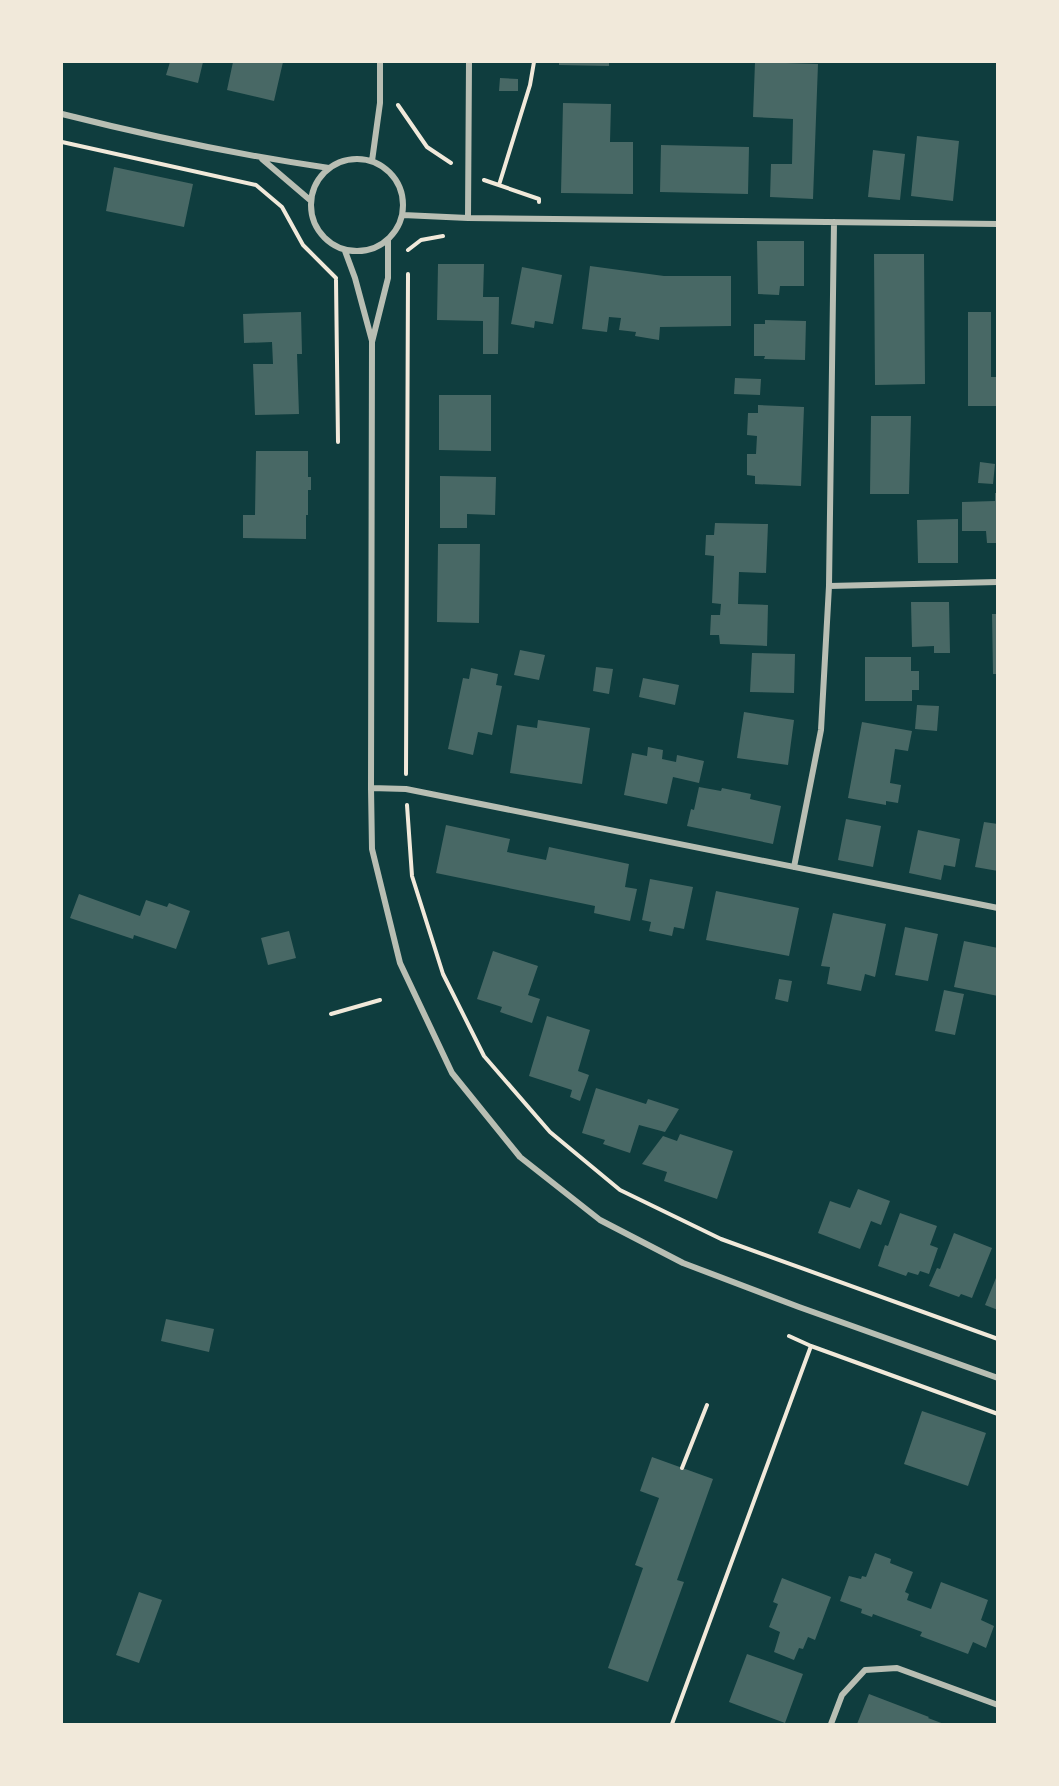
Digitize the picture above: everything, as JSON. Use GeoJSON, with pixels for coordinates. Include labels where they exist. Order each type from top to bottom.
{"type":"FeatureCollection","features":[{"type":"Feature","properties":{"kind":"street"},"geometry":{"type":"LineString","coordinates":[[372,161],[380,104],[380,62]]}},
{"type":"Feature","properties":{"kind":"street"},"geometry":{"type":"LineString","coordinates":[[468,218],[469,62]]}},
{"type":"Feature","properties":{"kind":"street"},"geometry":{"type":"LineString","coordinates":[[62,114],[262,158],[329,168]]}},
{"type":"Feature","properties":{"kind":"street"},"geometry":{"type":"LineString","coordinates":[[262,158],[310,200]]}},
{"type":"Feature","properties":{"kind":"street"},"geometry":{"type":"LineString","coordinates":[[357,159],[372,161],[387,169],[397,182],[403,198],[403,215],[398,228],[388,240],[375,249],[361,252],[345,251],[326,241],[313,222],[310,200],[313,188],[329,168],[342,161],[357,159]]}},
{"type":"Feature","properties":{"kind":"street"},"geometry":{"type":"LineString","coordinates":[[403,215],[468,218],[998,224]]}},
{"type":"Feature","properties":{"kind":"street"},"geometry":{"type":"LineString","coordinates":[[794,867],[821,730],[829,586],[834,222]]}},
{"type":"Feature","properties":{"kind":"street"},"geometry":{"type":"LineString","coordinates":[[388,240],[388,278],[372,342],[372,849],[400,963],[452,1072],[520,1157],[600,1220],[683,1263],[798,1308],[998,1378]]}},
{"type":"Feature","properties":{"kind":"street"},"geometry":{"type":"LineString","coordinates":[[345,251],[355,278],[372,342]]}},
{"type":"Feature","properties":{"kind":"street"},"geometry":{"type":"LineString","coordinates":[[829,586],[998,582]]}},
{"type":"Feature","properties":{"kind":"street"},"geometry":{"type":"LineString","coordinates":[[371,788],[406,789],[998,908]]}},
{"type":"Feature","properties":{"kind":"street"},"geometry":{"type":"LineString","coordinates":[[831,1725],[842,1695],[866,1670],[897,1668],[998,1705]]}},
{"type":"Feature","properties":{"kind":"path"},"geometry":{"type":"LineString","coordinates":[[499,186],[530,85],[534,62]]}},
{"type":"Feature","properties":{"kind":"path"},"geometry":{"type":"LineString","coordinates":[[62,142],[256,185],[282,207],[303,245],[336,278]]}},
{"type":"Feature","properties":{"kind":"path"},"geometry":{"type":"LineString","coordinates":[[398,228],[408,250],[408,259]]}},
{"type":"Feature","properties":{"kind":"path"},"geometry":{"type":"LineString","coordinates":[[338,442],[336,278],[345,251]]}},
{"type":"Feature","properties":{"kind":"path"},"geometry":{"type":"LineString","coordinates":[[408,269],[406,789],[412,876],[443,974],[484,1056],[550,1132],[620,1190],[721,1239],[998,1339]]}},
{"type":"Feature","properties":{"kind":"path"},"geometry":{"type":"LineString","coordinates":[[331,1014],[380,1000]]}},
{"type":"Feature","properties":{"kind":"path"},"geometry":{"type":"LineString","coordinates":[[789,1336],[998,1414]]}},
{"type":"Feature","properties":{"kind":"path"},"geometry":{"type":"LineString","coordinates":[[672,1725],[811,1346]]}},
{"type":"Feature","properties":{"kind":"path"},"geometry":{"type":"LineString","coordinates":[[682,1468],[707,1405]]}},
{"type":"Feature","properties":{"kind":"building"},"geometry":{"type":"Polygon","coordinates":[[[170,62],[203,62],[198,83],[166,75],[170,62]]]}},
{"type":"Feature","properties":{"kind":"building"},"geometry":{"type":"Polygon","coordinates":[[[233,62],[283,62],[274,101],[227,90],[233,62]]]}},
{"type":"Feature","properties":{"kind":"building"},"geometry":{"type":"Polygon","coordinates":[[[559,62],[609,62],[609,66],[559,65],[559,62]]]}},
{"type":"Feature","properties":{"kind":"building"},"geometry":{"type":"Polygon","coordinates":[[[755,62],[818,64],[813,199],[770,197],[771,164],[792,164],[793,119],[753,117],[755,62]]]}},
{"type":"Feature","properties":{"kind":"building"},"geometry":{"type":"Polygon","coordinates":[[[500,78],[518,79],[518,91],[499,91],[500,78]]]}},
{"type":"Feature","properties":{"kind":"building"},"geometry":{"type":"Polygon","coordinates":[[[563,103],[611,104],[610,142],[633,142],[633,194],[561,193],[563,103]]]}},
{"type":"Feature","properties":{"kind":"building"},"geometry":{"type":"Polygon","coordinates":[[[917,136],[959,141],[953,201],[911,196],[917,136]]]}},
{"type":"Feature","properties":{"kind":"building"},"geometry":{"type":"Polygon","coordinates":[[[661,145],[749,147],[748,194],[660,192],[661,145]]]}},
{"type":"Feature","properties":{"kind":"building"},"geometry":{"type":"Polygon","coordinates":[[[873,150],[905,154],[900,200],[868,197],[873,150]]]}},
{"type":"Feature","properties":{"kind":"building"},"geometry":{"type":"Polygon","coordinates":[[[114,167],[193,184],[184,227],[106,211],[114,167]]]}},
{"type":"Feature","properties":{"kind":"building"},"geometry":{"type":"Polygon","coordinates":[[[757,241],[804,241],[804,286],[780,286],[779,295],[758,294],[757,241]]]}},
{"type":"Feature","properties":{"kind":"building"},"geometry":{"type":"Polygon","coordinates":[[[874,254],[924,254],[925,384],[875,385],[874,254]]]}},
{"type":"Feature","properties":{"kind":"building"},"geometry":{"type":"Polygon","coordinates":[[[438,264],[484,264],[483,297],[499,297],[498,354],[483,354],[483,321],[437,320],[438,264]]]}},
{"type":"Feature","properties":{"kind":"building"},"geometry":{"type":"Polygon","coordinates":[[[590,266],[664,276],[731,276],[731,326],[660,327],[659,340],[635,336],[636,332],[619,330],[621,318],[609,317],[607,332],[582,329],[590,266]]]}},
{"type":"Feature","properties":{"kind":"building"},"geometry":{"type":"Polygon","coordinates":[[[522,267],[562,275],[553,324],[535,321],[534,328],[511,324],[522,267]]]}},
{"type":"Feature","properties":{"kind":"building"},"geometry":{"type":"Polygon","coordinates":[[[301,312],[302,354],[297,354],[299,414],[255,415],[253,364],[273,364],[272,342],[244,343],[243,314],[301,312]]]}},
{"type":"Feature","properties":{"kind":"building"},"geometry":{"type":"Polygon","coordinates":[[[968,312],[991,312],[991,377],[998,377],[998,406],[968,406],[968,312]]]}},
{"type":"Feature","properties":{"kind":"building"},"geometry":{"type":"Polygon","coordinates":[[[765,320],[806,321],[805,360],[764,359],[765,356],[754,356],[754,324],[765,324],[765,320]]]}},
{"type":"Feature","properties":{"kind":"building"},"geometry":{"type":"Polygon","coordinates":[[[735,378],[761,379],[760,395],[734,394],[735,378]]]}},
{"type":"Feature","properties":{"kind":"building"},"geometry":{"type":"Polygon","coordinates":[[[439,395],[491,395],[491,451],[439,450],[439,395]]]}},
{"type":"Feature","properties":{"kind":"building"},"geometry":{"type":"Polygon","coordinates":[[[758,405],[804,407],[801,486],[755,484],[755,476],[747,475],[747,454],[756,454],[757,436],[747,435],[748,413],[758,413],[758,405]]]}},
{"type":"Feature","properties":{"kind":"building"},"geometry":{"type":"Polygon","coordinates":[[[871,416],[911,416],[909,494],[870,494],[871,416]]]}},
{"type":"Feature","properties":{"kind":"building"},"geometry":{"type":"Polygon","coordinates":[[[256,451],[308,451],[308,477],[311,477],[311,490],[308,490],[306,539],[243,538],[243,515],[255,515],[256,451]]]}},
{"type":"Feature","properties":{"kind":"building"},"geometry":{"type":"Polygon","coordinates":[[[980,462],[995,464],[993,484],[978,483],[980,462]]]}},
{"type":"Feature","properties":{"kind":"building"},"geometry":{"type":"Polygon","coordinates":[[[440,476],[496,477],[495,515],[467,514],[467,528],[440,528],[440,476]]]}},
{"type":"Feature","properties":{"kind":"building"},"geometry":{"type":"Polygon","coordinates":[[[995,493],[998,493],[998,543],[987,543],[986,531],[962,531],[962,502],[995,501],[995,493]]]}},
{"type":"Feature","properties":{"kind":"building"},"geometry":{"type":"Polygon","coordinates":[[[958,519],[958,563],[918,563],[917,520],[958,519]]]}},
{"type":"Feature","properties":{"kind":"building"},"geometry":{"type":"Polygon","coordinates":[[[715,523],[768,524],[766,573],[739,572],[738,604],[768,605],[767,646],[720,644],[719,635],[710,635],[711,615],[720,615],[721,604],[712,603],[714,556],[705,555],[706,535],[714,535],[715,523]]]}},
{"type":"Feature","properties":{"kind":"building"},"geometry":{"type":"Polygon","coordinates":[[[438,544],[480,544],[479,623],[437,622],[438,544]]]}},
{"type":"Feature","properties":{"kind":"building"},"geometry":{"type":"Polygon","coordinates":[[[911,602],[949,602],[950,653],[934,653],[934,646],[912,647],[911,602]]]}},
{"type":"Feature","properties":{"kind":"building"},"geometry":{"type":"Polygon","coordinates":[[[992,614],[998,614],[998,674],[993,674],[992,614]]]}},
{"type":"Feature","properties":{"kind":"building"},"geometry":{"type":"Polygon","coordinates":[[[520,650],[545,655],[539,680],[514,675],[520,650]]]}},
{"type":"Feature","properties":{"kind":"building"},"geometry":{"type":"Polygon","coordinates":[[[752,653],[795,654],[794,693],[750,692],[752,653]]]}},
{"type":"Feature","properties":{"kind":"building"},"geometry":{"type":"Polygon","coordinates":[[[865,657],[911,657],[911,671],[919,671],[919,690],[912,690],[912,701],[865,701],[865,657]]]}},
{"type":"Feature","properties":{"kind":"building"},"geometry":{"type":"Polygon","coordinates":[[[596,667],[613,669],[609,694],[593,691],[596,667]]]}},
{"type":"Feature","properties":{"kind":"building"},"geometry":{"type":"Polygon","coordinates":[[[471,668],[498,674],[496,685],[502,686],[492,735],[478,732],[473,755],[448,749],[463,678],[469,679],[471,668]]]}},
{"type":"Feature","properties":{"kind":"building"},"geometry":{"type":"Polygon","coordinates":[[[643,678],[679,685],[675,705],[639,697],[643,678]]]}},
{"type":"Feature","properties":{"kind":"building"},"geometry":{"type":"Polygon","coordinates":[[[917,705],[939,706],[937,731],[915,729],[917,705]]]}},
{"type":"Feature","properties":{"kind":"building"},"geometry":{"type":"Polygon","coordinates":[[[744,712],[794,720],[788,765],[737,758],[744,712]]]}},
{"type":"Feature","properties":{"kind":"building"},"geometry":{"type":"Polygon","coordinates":[[[538,720],[590,728],[582,784],[510,773],[517,725],[537,728],[538,720]]]}},
{"type":"Feature","properties":{"kind":"building"},"geometry":{"type":"Polygon","coordinates":[[[862,722],[912,731],[908,751],[895,749],[890,783],[901,785],[898,803],[886,801],[886,805],[848,798],[862,722]]]}},
{"type":"Feature","properties":{"kind":"building"},"geometry":{"type":"Polygon","coordinates":[[[648,747],[663,750],[662,759],[676,762],[677,755],[704,761],[699,783],[673,777],[667,804],[624,795],[632,753],[647,756],[648,747]]]}},
{"type":"Feature","properties":{"kind":"building"},"geometry":{"type":"Polygon","coordinates":[[[699,787],[721,791],[722,788],[751,794],[750,799],[781,806],[773,844],[687,826],[691,809],[694,810],[699,787]]]}},
{"type":"Feature","properties":{"kind":"building"},"geometry":{"type":"Polygon","coordinates":[[[846,819],[881,826],[873,867],[838,860],[846,819]]]}},
{"type":"Feature","properties":{"kind":"building"},"geometry":{"type":"Polygon","coordinates":[[[984,822],[998,824],[998,871],[975,867],[984,822]]]}},
{"type":"Feature","properties":{"kind":"building"},"geometry":{"type":"Polygon","coordinates":[[[446,825],[510,839],[507,852],[546,860],[549,847],[629,864],[625,887],[637,889],[630,921],[594,913],[595,906],[436,873],[446,825]]]}},
{"type":"Feature","properties":{"kind":"building"},"geometry":{"type":"Polygon","coordinates":[[[918,830],[960,839],[955,867],[944,865],[941,880],[909,873],[918,830]]]}},
{"type":"Feature","properties":{"kind":"building"},"geometry":{"type":"Polygon","coordinates":[[[650,879],[693,887],[684,929],[674,927],[672,936],[649,931],[651,922],[642,920],[650,879]]]}},
{"type":"Feature","properties":{"kind":"building"},"geometry":{"type":"Polygon","coordinates":[[[716,891],[799,908],[789,956],[706,940],[716,891]]]}},
{"type":"Feature","properties":{"kind":"building"},"geometry":{"type":"Polygon","coordinates":[[[79,894],[140,916],[146,900],[167,907],[169,903],[190,911],[176,949],[134,935],[133,939],[70,918],[79,894]]]}},
{"type":"Feature","properties":{"kind":"building"},"geometry":{"type":"Polygon","coordinates":[[[833,913],[886,924],[875,977],[865,974],[861,991],[827,984],[830,967],[821,966],[833,913]]]}},
{"type":"Feature","properties":{"kind":"building"},"geometry":{"type":"Polygon","coordinates":[[[905,927],[938,934],[928,981],[895,975],[905,927]]]}},
{"type":"Feature","properties":{"kind":"building"},"geometry":{"type":"Polygon","coordinates":[[[289,931],[296,958],[268,965],[261,938],[289,931]]]}},
{"type":"Feature","properties":{"kind":"building"},"geometry":{"type":"Polygon","coordinates":[[[964,941],[998,948],[998,996],[954,987],[964,941]]]}},
{"type":"Feature","properties":{"kind":"building"},"geometry":{"type":"Polygon","coordinates":[[[493,951],[538,966],[528,995],[540,999],[532,1023],[500,1012],[502,1007],[477,999],[493,951]]]}},
{"type":"Feature","properties":{"kind":"building"},"geometry":{"type":"Polygon","coordinates":[[[779,979],[792,981],[788,1002],[775,999],[779,979]]]}},
{"type":"Feature","properties":{"kind":"building"},"geometry":{"type":"Polygon","coordinates":[[[944,990],[964,994],[955,1035],[935,1031],[944,990]]]}},
{"type":"Feature","properties":{"kind":"building"},"geometry":{"type":"Polygon","coordinates":[[[547,1016],[590,1030],[578,1071],[589,1075],[580,1101],[570,1097],[572,1090],[529,1076],[547,1016]]]}},
{"type":"Feature","properties":{"kind":"building"},"geometry":{"type":"Polygon","coordinates":[[[596,1088],[646,1104],[648,1099],[679,1109],[665,1132],[639,1125],[630,1153],[603,1144],[605,1140],[582,1133],[596,1088]]]}},
{"type":"Feature","properties":{"kind":"building"},"geometry":{"type":"Polygon","coordinates":[[[680,1134],[733,1151],[717,1199],[664,1181],[667,1172],[642,1164],[663,1136],[677,1141],[680,1134]]]}},
{"type":"Feature","properties":{"kind":"building"},"geometry":{"type":"Polygon","coordinates":[[[858,1189],[890,1201],[881,1225],[871,1221],[860,1249],[818,1233],[830,1201],[850,1208],[858,1189]]]}},
{"type":"Feature","properties":{"kind":"building"},"geometry":{"type":"Polygon","coordinates":[[[900,1213],[937,1226],[930,1245],[938,1248],[929,1274],[920,1271],[918,1275],[908,1272],[906,1276],[878,1266],[900,1213]]]}},
{"type":"Feature","properties":{"kind":"building"},"geometry":{"type":"Polygon","coordinates":[[[954,1233],[992,1248],[972,1298],[961,1294],[959,1297],[929,1286],[937,1268],[940,1269],[954,1233]]]}},
{"type":"Feature","properties":{"kind":"building"},"geometry":{"type":"Polygon","coordinates":[[[998,1273],[998,1310],[985,1305],[998,1273]]]}},
{"type":"Feature","properties":{"kind":"building"},"geometry":{"type":"Polygon","coordinates":[[[166,1319],[214,1329],[209,1352],[161,1341],[166,1319]]]}},
{"type":"Feature","properties":{"kind":"building"},"geometry":{"type":"Polygon","coordinates":[[[922,1411],[986,1433],[968,1486],[904,1464],[922,1411]]]}},
{"type":"Feature","properties":{"kind":"building"},"geometry":{"type":"Polygon","coordinates":[[[652,1457],[713,1479],[677,1580],[684,1582],[648,1682],[608,1668],[643,1568],[635,1565],[659,1498],[640,1491],[652,1457]]]}},
{"type":"Feature","properties":{"kind":"building"},"geometry":{"type":"Polygon","coordinates":[[[875,1553],[891,1559],[890,1563],[913,1572],[905,1592],[909,1594],[907,1600],[931,1609],[941,1582],[988,1600],[981,1620],[994,1626],[986,1648],[973,1642],[968,1654],[920,1636],[922,1632],[873,1614],[872,1617],[861,1613],[862,1609],[840,1601],[849,1576],[861,1579],[862,1576],[866,1577],[875,1553]]]}},
{"type":"Feature","properties":{"kind":"building"},"geometry":{"type":"Polygon","coordinates":[[[782,1578],[831,1597],[815,1640],[808,1637],[803,1649],[799,1648],[794,1660],[774,1652],[780,1632],[769,1627],[778,1604],[773,1602],[782,1578]]]}},
{"type":"Feature","properties":{"kind":"building"},"geometry":{"type":"Polygon","coordinates":[[[139,1592],[162,1600],[139,1663],[116,1655],[139,1592]]]}},
{"type":"Feature","properties":{"kind":"building"},"geometry":{"type":"Polygon","coordinates":[[[747,1654],[803,1674],[785,1723],[729,1702],[747,1654]]]}},
{"type":"Feature","properties":{"kind":"building"},"geometry":{"type":"Polygon","coordinates":[[[869,1694],[929,1717],[944,1724],[857,1724],[869,1694]]]}}]}
